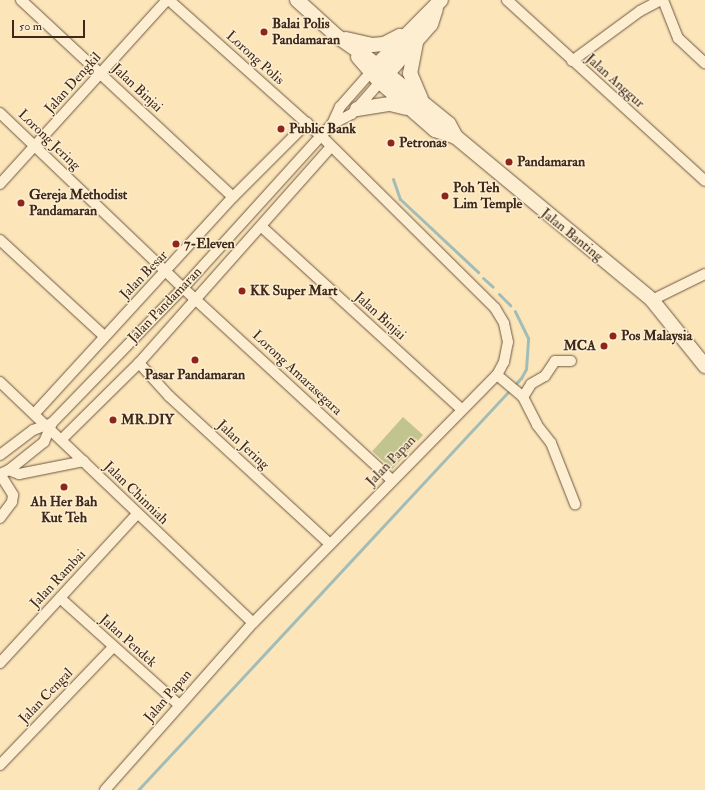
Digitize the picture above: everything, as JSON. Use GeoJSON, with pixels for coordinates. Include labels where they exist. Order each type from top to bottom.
{"type":"FeatureCollection","features":[{"type":"Feature","properties":{"kind":"main road","name":"Jalan Banting"},"geometry":{"type":"LineString","coordinates":[[297,0],[417,106],[449,124],[456,137],[652,300],[705,366]]}},
{"type":"Feature","properties":{"kind":"main road"},"geometry":{"type":"LineString","coordinates":[[378,73],[413,36],[431,24],[440,2]]}},
{"type":"Feature","properties":{"kind":"main road"},"geometry":{"type":"LineString","coordinates":[[338,37],[372,45],[384,44],[413,36]]}},
{"type":"Feature","properties":{"kind":"main road"},"geometry":{"type":"LineString","coordinates":[[352,113],[390,104],[417,106],[410,73],[413,36]]}},
{"type":"Feature","properties":{"kind":"street","name":"Jalan Binjai"},"geometry":{"type":"LineString","coordinates":[[21,0],[234,197]]}},
{"type":"Feature","properties":{"kind":"street","name":"Jalan Dengkil"},"geometry":{"type":"LineString","coordinates":[[0,184],[168,0]]}},
{"type":"Feature","properties":{"kind":"street","name":"Lorong Polis"},"geometry":{"type":"LineString","coordinates":[[168,0],[321,136],[331,147]]}},
{"type":"Feature","properties":{"kind":"street","name":"Jalan Anggur"},"geometry":{"type":"LineString","coordinates":[[507,0],[705,181]]}},
{"type":"Feature","properties":{"kind":"street"},"geometry":{"type":"LineString","coordinates":[[572,61],[640,11],[662,0],[678,38],[705,63]]}},
{"type":"Feature","properties":{"kind":"street"},"geometry":{"type":"LineString","coordinates":[[332,124],[352,113],[378,73]]}},
{"type":"Feature","properties":{"kind":"street","name":"Jalan Pandamaran"},"geometry":{"type":"LineString","coordinates":[[3,473],[44,442],[50,426],[183,288],[332,124],[340,107],[378,73]]}},
{"type":"Feature","properties":{"kind":"street","name":"Lorong Jering"},"geometry":{"type":"LineString","coordinates":[[0,113],[168,271],[183,288]]}},
{"type":"Feature","properties":{"kind":"street","name":"Jalan Besar"},"geometry":{"type":"LineString","coordinates":[[35,413],[104,336],[168,271],[234,197],[306,123]]}},
{"type":"Feature","properties":{"kind":"street"},"geometry":{"type":"LineString","coordinates":[[62,439],[139,363],[263,228],[331,147]]}},
{"type":"Feature","properties":{"kind":"street","name":"Jalan Papan"},"geometry":{"type":"LineString","coordinates":[[105,790],[178,704],[253,623],[461,409],[497,375],[504,362],[508,342],[504,323],[495,308],[331,147]]}},
{"type":"Feature","properties":{"kind":"street","name":"Jalan Binjai"},"geometry":{"type":"LineString","coordinates":[[263,228],[461,409]]}},
{"type":"Feature","properties":{"kind":"street"},"geometry":{"type":"LineString","coordinates":[[0,240],[104,336]]}},
{"type":"Feature","properties":{"kind":"street"},"geometry":{"type":"LineString","coordinates":[[652,300],[705,274]]}},
{"type":"Feature","properties":{"kind":"street","name":"Lorong Amarasegara"},"geometry":{"type":"LineString","coordinates":[[183,288],[392,480]]}},
{"type":"Feature","properties":{"kind":"street"},"geometry":{"type":"LineString","coordinates":[[520,395],[531,384],[545,376],[555,361],[571,361]]}},
{"type":"Feature","properties":{"kind":"street","name":"Jalan Jering"},"geometry":{"type":"LineString","coordinates":[[139,363],[169,396],[330,544]]}},
{"type":"Feature","properties":{"kind":"street"},"geometry":{"type":"LineString","coordinates":[[497,375],[520,395],[537,425],[551,443],[575,504]]}},
{"type":"Feature","properties":{"kind":"street","name":"Jalan Chinniah"},"geometry":{"type":"LineString","coordinates":[[0,382],[50,426],[137,514],[253,623]]}},
{"type":"Feature","properties":{"kind":"street"},"geometry":{"type":"LineString","coordinates":[[0,455],[33,430],[50,426]]}},
{"type":"Feature","properties":{"kind":"street"},"geometry":{"type":"LineString","coordinates":[[0,518],[12,502],[13,495],[3,473],[19,474],[84,461]]}},
{"type":"Feature","properties":{"kind":"street","name":"Jalan Rambai"},"geometry":{"type":"LineString","coordinates":[[0,663],[137,514]]}},
{"type":"Feature","properties":{"kind":"street","name":"Jalan Pendek"},"geometry":{"type":"LineString","coordinates":[[60,598],[178,704]]}},
{"type":"Feature","properties":{"kind":"street","name":"Jalan Cengal"},"geometry":{"type":"LineString","coordinates":[[0,765],[113,647]]}},
{"type":"Feature","properties":{"kind":"green space"},"geometry":{"type":"Polygon","coordinates":[[[403,417],[423,435],[392,469],[372,451],[403,417]]]}},
{"type":"Feature","properties":{"kind":"waterway"},"geometry":{"type":"LineString","coordinates":[[393,179],[400,199],[478,272]]}},
{"type":"Feature","properties":{"kind":"waterway"},"geometry":{"type":"LineString","coordinates":[[483,278],[493,287]]}},
{"type":"Feature","properties":{"kind":"waterway"},"geometry":{"type":"LineString","coordinates":[[499,294],[510,305]]}},
{"type":"Feature","properties":{"kind":"waterway"},"geometry":{"type":"LineString","coordinates":[[138,790],[521,378],[526,369],[528,338],[515,311]]}},
{"type":"Feature","properties":{"kind":"place","name":"Balai Polis Pandamaran"},"geometry":{"type":"Point","coordinates":[264,32]}},
{"type":"Feature","properties":{"kind":"place","name":"Public Bank"},"geometry":{"type":"Point","coordinates":[281,129]}},
{"type":"Feature","properties":{"kind":"place","name":"Petronas"},"geometry":{"type":"Point","coordinates":[391,143]}},
{"type":"Feature","properties":{"kind":"place","name":"Pandamaran"},"geometry":{"type":"Point","coordinates":[509,162]}},
{"type":"Feature","properties":{"kind":"place","name":"Poh Teh Lim Temple"},"geometry":{"type":"Point","coordinates":[445,196]}},
{"type":"Feature","properties":{"kind":"place","name":"Gereja Methodist Pandamaran"},"geometry":{"type":"Point","coordinates":[21,203]}},
{"type":"Feature","properties":{"kind":"place","name":"7-Eleven"},"geometry":{"type":"Point","coordinates":[176,244]}},
{"type":"Feature","properties":{"kind":"place","name":"KK Super Mart"},"geometry":{"type":"Point","coordinates":[242,291]}},
{"type":"Feature","properties":{"kind":"place","name":"Pos Malaysia"},"geometry":{"type":"Point","coordinates":[613,336]}},
{"type":"Feature","properties":{"kind":"place","name":"MCA"},"geometry":{"type":"Point","coordinates":[604,346]}},
{"type":"Feature","properties":{"kind":"place","name":"Pasar Pandamaran"},"geometry":{"type":"Point","coordinates":[195,360]}},
{"type":"Feature","properties":{"kind":"place","name":"MR.DIY"},"geometry":{"type":"Point","coordinates":[113,420]}},
{"type":"Feature","properties":{"kind":"place","name":"Ah Her Bah Kut Teh"},"geometry":{"type":"Point","coordinates":[64,487]}}]}
